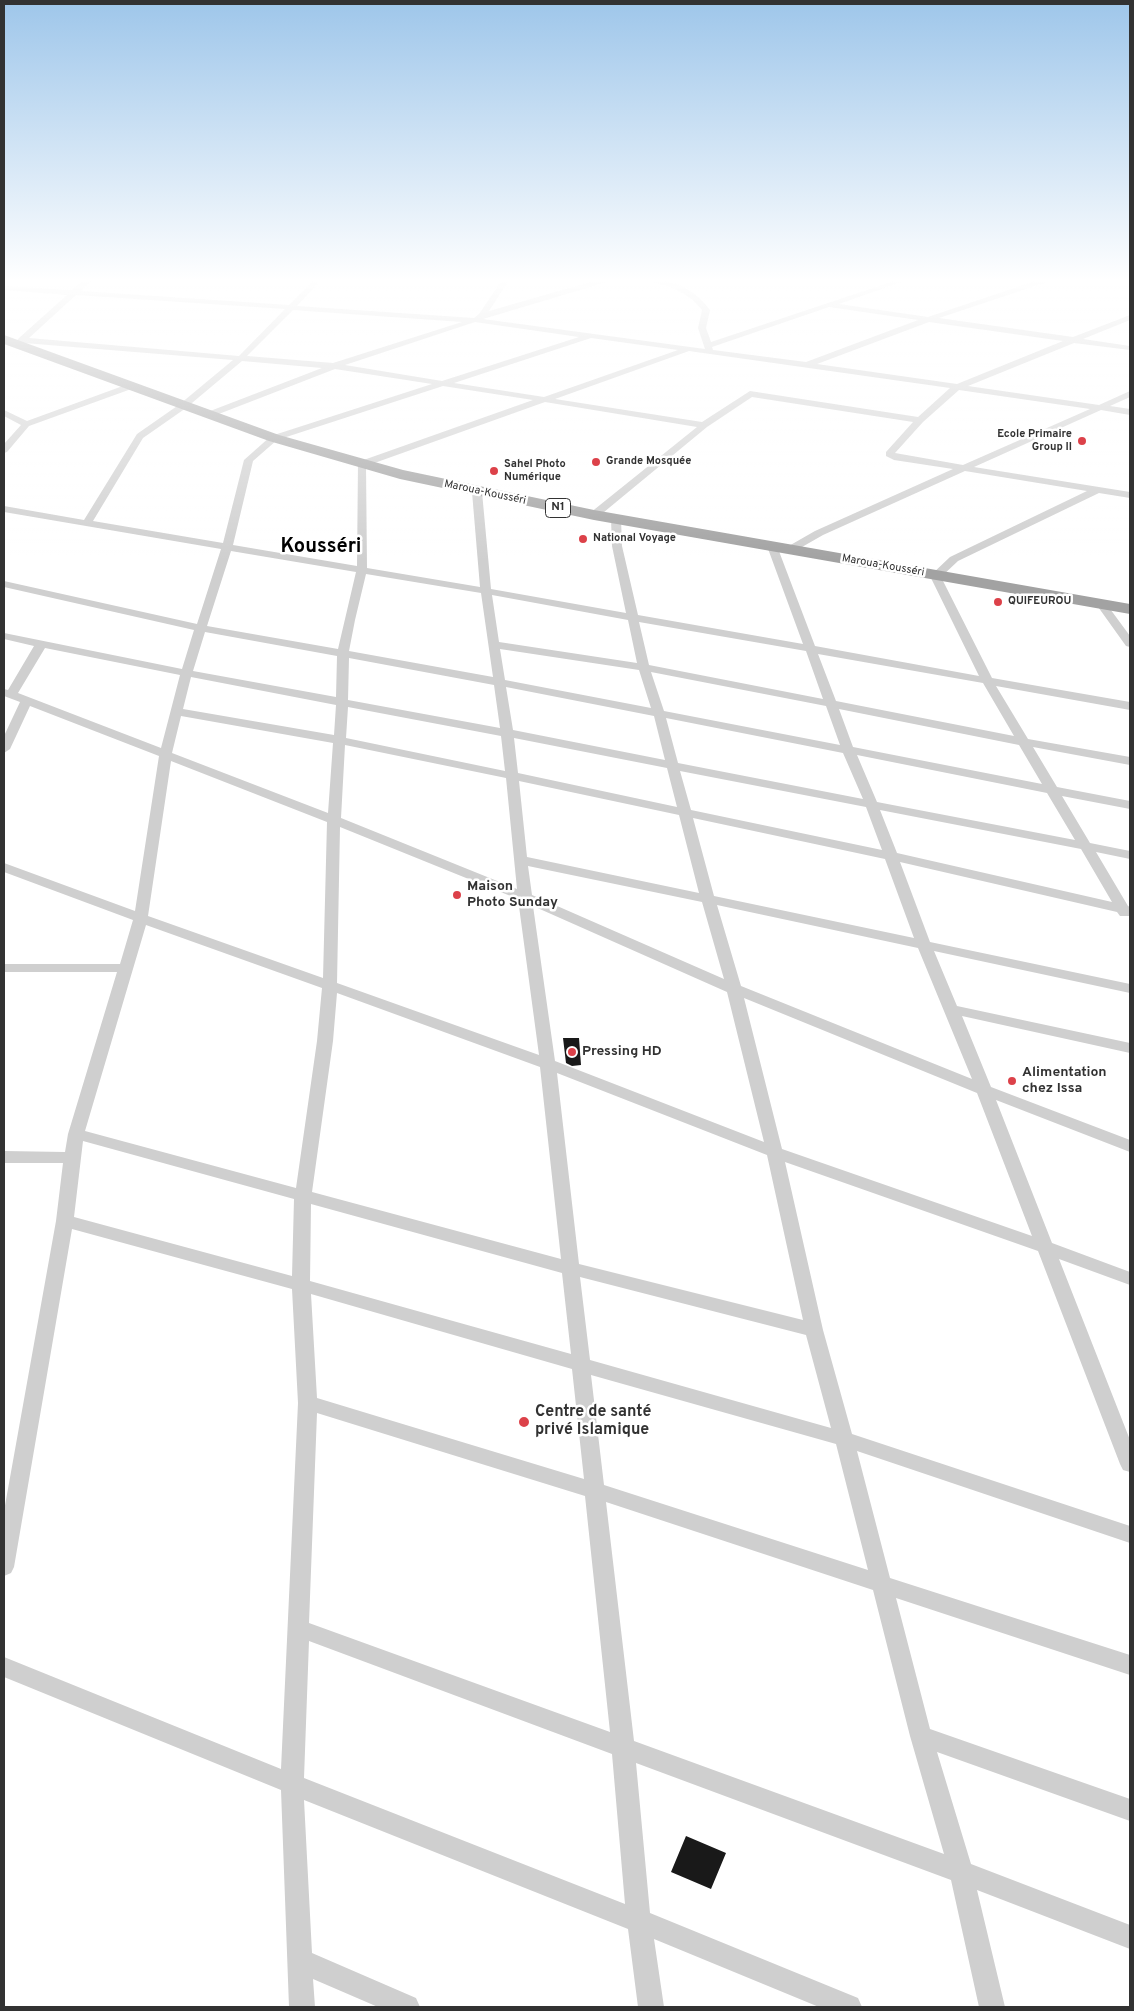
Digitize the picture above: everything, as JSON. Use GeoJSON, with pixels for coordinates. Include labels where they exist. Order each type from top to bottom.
{"type":"FeatureCollection","features":[{"type":"Feature","properties":{"kind":"highway","name":"Maroua-Kousséri"},"geometry":{"type":"LineString","coordinates":[[100,374],[274,438],[361,464],[477,492],[616,519],[1130,609]]}},
{"type":"Feature","properties":{"kind":"street"},"geometry":{"type":"LineString","coordinates":[[87,523],[116,470],[140,436],[183,406],[222,374]]}},
{"type":"Feature","properties":{"kind":"street"},"geometry":{"type":"LineString","coordinates":[[208,415],[314,374]]}},
{"type":"Feature","properties":{"kind":"street"},"geometry":{"type":"LineString","coordinates":[[384,374],[704,425]]}},
{"type":"Feature","properties":{"kind":"street"},"geometry":{"type":"LineString","coordinates":[[4,1567],[65,1221],[76,1134],[124,968],[141,918],[165,756],[186,673],[227,547],[249,460],[255,452],[274,438],[471,374]]}},
{"type":"Feature","properties":{"kind":"street"},"geometry":{"type":"LineString","coordinates":[[302,2007],[302,1961],[292,1784],[308,1403],[301,1285],[304,1197],[325,1041],[330,986],[334,820],[342,701],[343,654],[349,620],[362,570],[361,464],[617,374]]}},
{"type":"Feature","properties":{"kind":"street"},"geometry":{"type":"LineString","coordinates":[[868,374],[1130,412]]}},
{"type":"Feature","properties":{"kind":"street"},"geometry":{"type":"LineString","coordinates":[[990,374],[956,387],[920,420],[889,456],[1130,495]]}},
{"type":"Feature","properties":{"kind":"street"},"geometry":{"type":"LineString","coordinates":[[4,450],[26,424],[131,386]]}},
{"type":"Feature","properties":{"kind":"street"},"geometry":{"type":"LineString","coordinates":[[594,515],[704,425],[746,395],[753,393],[920,420]]}},
{"type":"Feature","properties":{"kind":"street"},"geometry":{"type":"LineString","coordinates":[[791,550],[819,533],[1096,407],[1130,394]]}},
{"type":"Feature","properties":{"kind":"street"},"geometry":{"type":"LineString","coordinates":[[4,413],[26,424]]}},
{"type":"Feature","properties":{"kind":"street"},"geometry":{"type":"LineString","coordinates":[[1099,489],[954,559],[935,576],[987,680],[1025,742],[1084,846],[1128,913]]}},
{"type":"Feature","properties":{"kind":"street"},"geometry":{"type":"LineString","coordinates":[[477,492],[486,591],[507,732],[525,897],[548,1064],[623,1747],[639,1921],[651,2007]]}},
{"type":"Feature","properties":{"kind":"street"},"geometry":{"type":"LineString","coordinates":[[4,510],[486,591],[1130,706]]}},
{"type":"Feature","properties":{"kind":"street"},"geometry":{"type":"LineString","coordinates":[[616,519],[617,546],[644,667],[659,712],[708,900],[734,989],[776,1152],[814,1330],[921,1736],[961,1872],[992,2007]]}},
{"type":"Feature","properties":{"kind":"street"},"geometry":{"type":"LineString","coordinates":[[772,546],[809,648],[848,750],[872,805],[924,945],[984,1090],[1130,1464]]}},
{"type":"Feature","properties":{"kind":"street"},"geometry":{"type":"LineString","coordinates":[[4,584],[201,628],[659,712],[1130,805]]}},
{"type":"Feature","properties":{"kind":"street"},"geometry":{"type":"LineString","coordinates":[[1101,604],[1130,644]]}},
{"type":"Feature","properties":{"kind":"street"},"geometry":{"type":"LineString","coordinates":[[4,636],[186,673],[507,732],[1130,855]]}},
{"type":"Feature","properties":{"kind":"street"},"geometry":{"type":"LineString","coordinates":[[41,644],[8,693],[165,756],[334,820],[525,897],[734,989],[984,1090],[1130,1146]]}},
{"type":"Feature","properties":{"kind":"street"},"geometry":{"type":"LineString","coordinates":[[494,645],[644,667],[1130,761]]}},
{"type":"Feature","properties":{"kind":"street"},"geometry":{"type":"LineString","coordinates":[[4,746],[26,701]]}},
{"type":"Feature","properties":{"kind":"street"},"geometry":{"type":"LineString","coordinates":[[177,712],[339,740],[972,873],[1128,913]]}},
{"type":"Feature","properties":{"kind":"street"},"geometry":{"type":"LineString","coordinates":[[521,860],[1130,988]]}},
{"type":"Feature","properties":{"kind":"street"},"geometry":{"type":"LineString","coordinates":[[6,872],[141,918],[548,1064],[776,1152],[1130,1279]]}},
{"type":"Feature","properties":{"kind":"street"},"geometry":{"type":"LineString","coordinates":[[4,968],[124,968]]}},
{"type":"Feature","properties":{"kind":"street"},"geometry":{"type":"LineString","coordinates":[[951,1009],[1130,1048]]}},
{"type":"Feature","properties":{"kind":"street"},"geometry":{"type":"LineString","coordinates":[[76,1134],[569,1268],[814,1330]]}},
{"type":"Feature","properties":{"kind":"street"},"geometry":{"type":"LineString","coordinates":[[4,1157],[72,1158]]}},
{"type":"Feature","properties":{"kind":"street"},"geometry":{"type":"LineString","coordinates":[[65,1221],[301,1285],[844,1439],[1130,1534]]}},
{"type":"Feature","properties":{"kind":"street"},"geometry":{"type":"LineString","coordinates":[[308,1403],[594,1490],[1130,1664]]}},
{"type":"Feature","properties":{"kind":"street"},"geometry":{"type":"LineString","coordinates":[[298,1628],[961,1872],[1130,1937]]}},
{"type":"Feature","properties":{"kind":"street"},"geometry":{"type":"LineString","coordinates":[[4,1667],[415,1834],[639,1921],[849,2007]]}},
{"type":"Feature","properties":{"kind":"street"},"geometry":{"type":"LineString","coordinates":[[921,1736],[1130,1810]]}},
{"type":"Feature","properties":{"kind":"street"},"geometry":{"type":"LineString","coordinates":[[302,1961],[407,2007]]}},
{"type":"Feature","properties":{"kind":"building","name":"Pressing HD"},"geometry":{"type":"Polygon","coordinates":[[[563,1038],[579,1038],[581,1065],[572,1066],[566,1063],[563,1038]]]}},
{"type":"Feature","properties":{"kind":"building"},"geometry":{"type":"Polygon","coordinates":[[[686,1836],[726,1853],[711,1889],[671,1872],[686,1836]]]}},
{"type":"Feature","properties":{"kind":"place","name":"Ecole Primaire Group II"},"geometry":{"type":"Point","coordinates":[1082,441]}},
{"type":"Feature","properties":{"kind":"place","name":"Grande Mosquée"},"geometry":{"type":"Point","coordinates":[596,462]}},
{"type":"Feature","properties":{"kind":"place","name":"Sahel Photo Numérique"},"geometry":{"type":"Point","coordinates":[494,471]}},
{"type":"Feature","properties":{"kind":"place","name":"National Voyage"},"geometry":{"type":"Point","coordinates":[583,539]}},
{"type":"Feature","properties":{"kind":"place","name":"QUIFEUROU"},"geometry":{"type":"Point","coordinates":[998,602]}},
{"type":"Feature","properties":{"kind":"place","name":"Maison Photo Sunday"},"geometry":{"type":"Point","coordinates":[457,895]}},
{"type":"Feature","properties":{"kind":"place","name":"Pressing HD"},"geometry":{"type":"Point","coordinates":[572,1052]}},
{"type":"Feature","properties":{"kind":"place","name":"Alimentation chez Issa"},"geometry":{"type":"Point","coordinates":[1012,1081]}},
{"type":"Feature","properties":{"kind":"place","name":"Centre de santé privé Islamique"},"geometry":{"type":"Point","coordinates":[524,1422]}},
{"type":"Feature","properties":{"kind":"district","name":"Kousséri"},"geometry":{"type":"Point","coordinates":[321,548]}}]}
